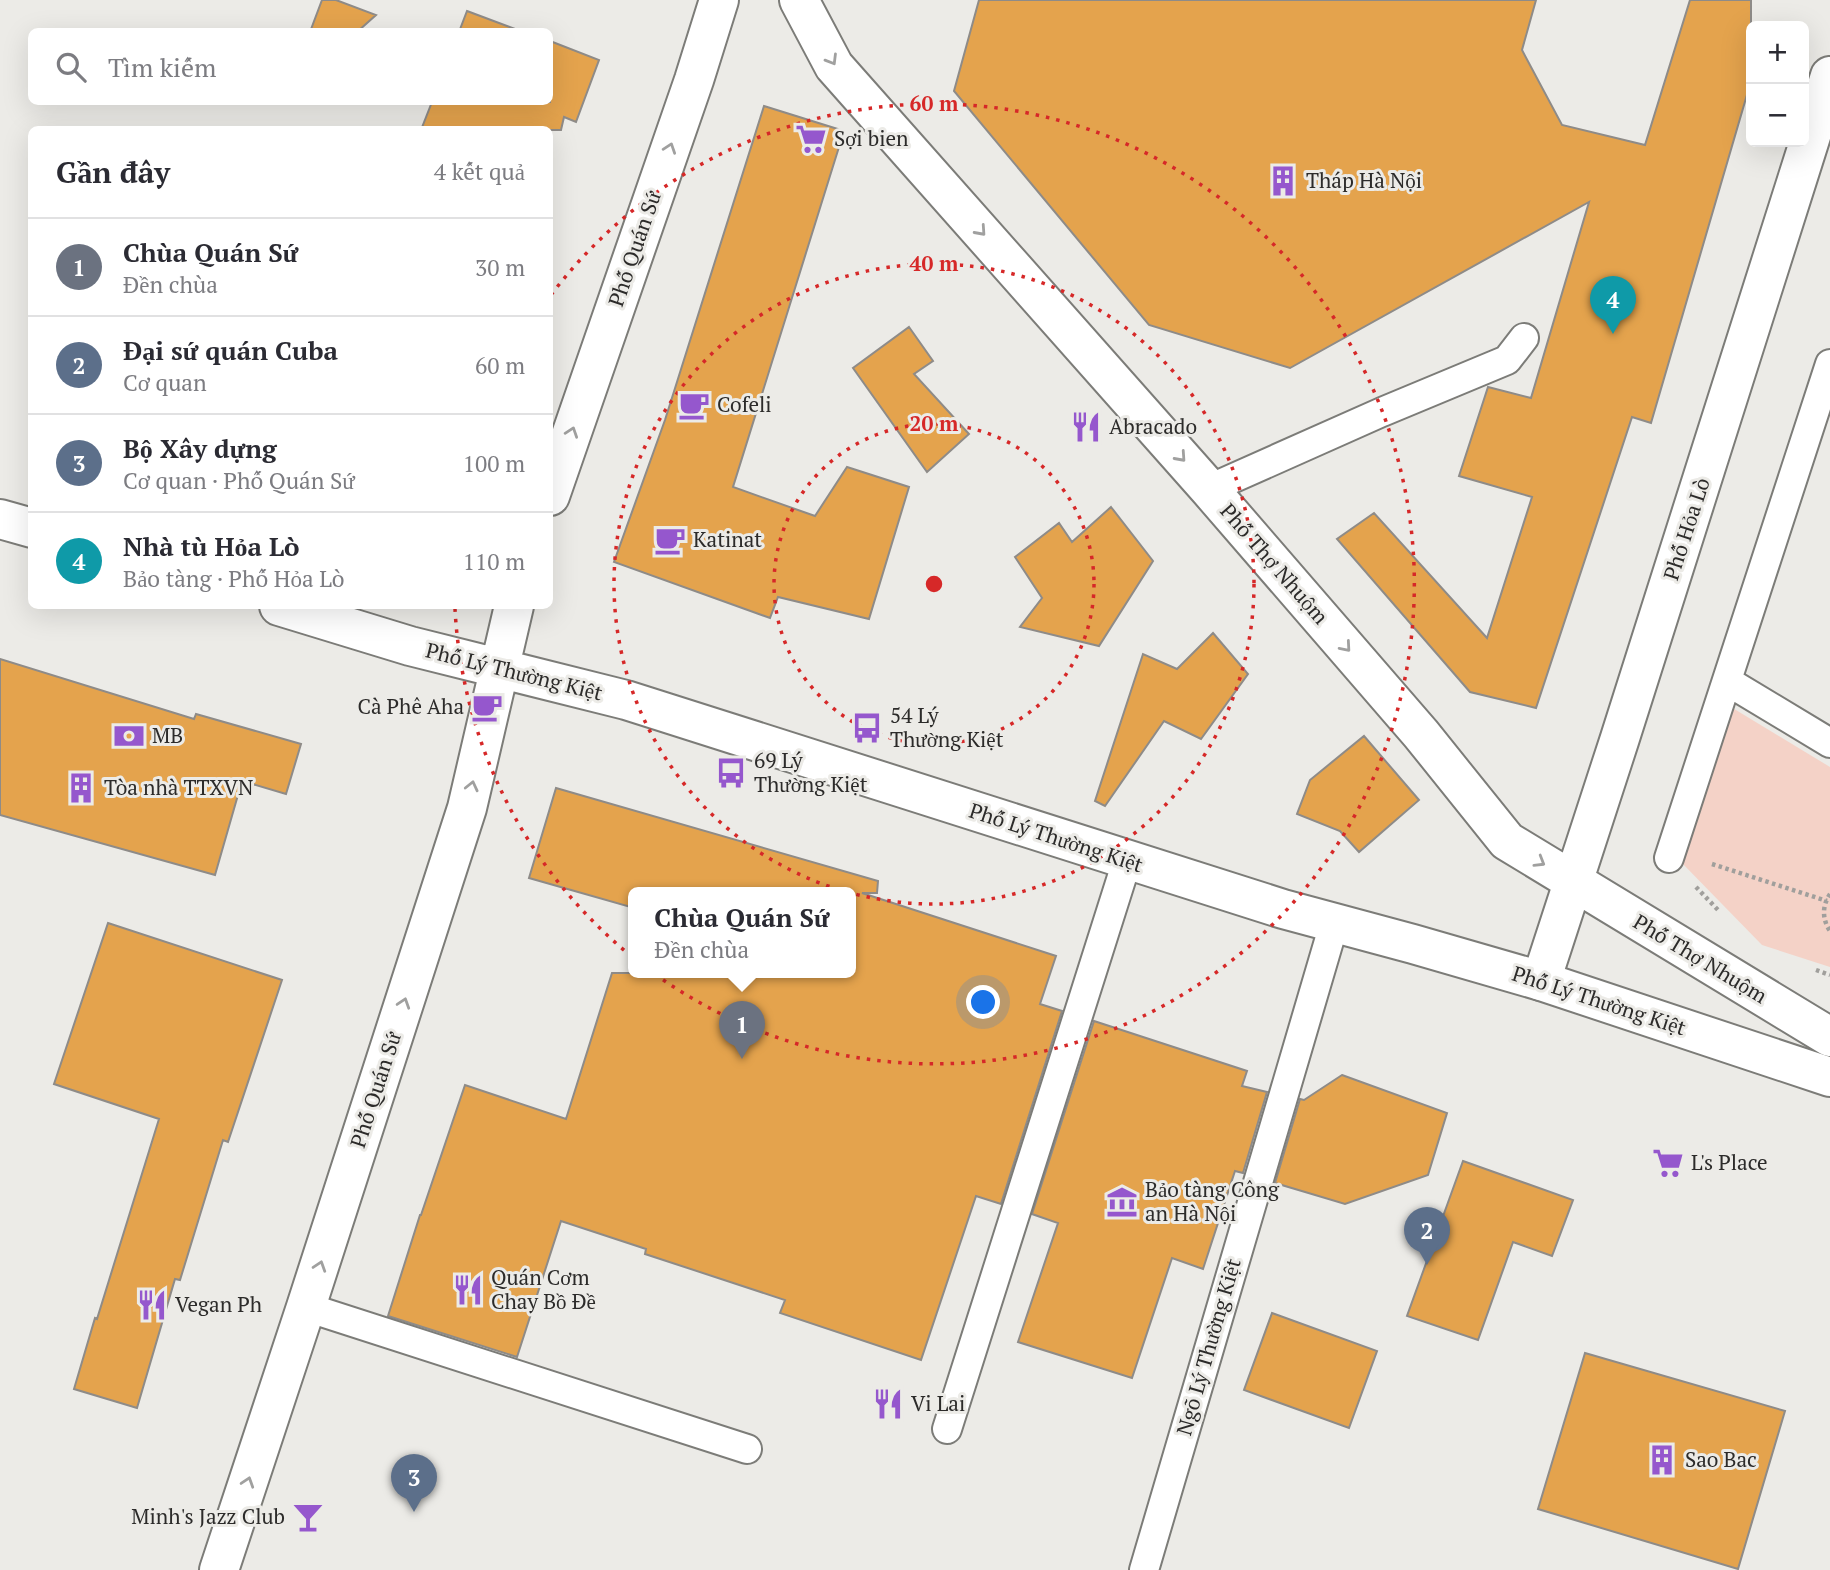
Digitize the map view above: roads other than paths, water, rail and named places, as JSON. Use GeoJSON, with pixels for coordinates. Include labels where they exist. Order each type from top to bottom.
{"type":"FeatureCollection","features":[{"type":"Feature","properties":{"kind":"street","name":"Phố Quán Sứ"},"geometry":{"type":"LineString","coordinates":[[553,487],[719,0]]}},
{"type":"Feature","properties":{"kind":"street","name":"Phố Thợ Nhuộm"},"geometry":{"type":"LineString","coordinates":[[799,0],[834,66],[1209,489],[1421,734],[1507,841],[1830,1037]]}},
{"type":"Feature","properties":{"kind":"street","name":"Phố Hỏa Lò"},"geometry":{"type":"LineString","coordinates":[[1542,981],[1830,76]]}},
{"type":"Feature","properties":{"kind":"street"},"geometry":{"type":"LineString","coordinates":[[0,519],[28,527]]}},
{"type":"Feature","properties":{"kind":"street","name":"Phố Lý Thường Kiệt"},"geometry":{"type":"LineString","coordinates":[[289,609],[410,646],[626,699],[1127,861],[1542,981],[1830,1077]]}},
{"type":"Feature","properties":{"kind":"street","name":"Phố Quán Sứ"},"geometry":{"type":"LineString","coordinates":[[219,1570],[467,808],[513,609]]}},
{"type":"Feature","properties":{"kind":"lane"},"geometry":{"type":"LineString","coordinates":[[1209,489],[1507,360],[1524,338]]}},
{"type":"Feature","properties":{"kind":"lane"},"geometry":{"type":"LineString","coordinates":[[1670,854],[1829,368]]}},
{"type":"Feature","properties":{"kind":"lane"},"geometry":{"type":"LineString","coordinates":[[1727,681],[1830,743]]}},
{"type":"Feature","properties":{"kind":"lane"},"geometry":{"type":"LineString","coordinates":[[947,1429],[1127,861]]}},
{"type":"Feature","properties":{"kind":"lane","name":"Ngõ Lý Thường Kiệt"},"geometry":{"type":"LineString","coordinates":[[1143,1570],[1334,923]]}},
{"type":"Feature","properties":{"kind":"lane"},"geometry":{"type":"LineString","coordinates":[[306,1307],[747,1449]]}},
{"type":"Feature","properties":{"kind":"place","name":"Sợi bien"},"geometry":{"type":"Point","coordinates":[811,139]}},
{"type":"Feature","properties":{"kind":"place","name":"Tháp Hà Nội"},"geometry":{"type":"Point","coordinates":[1283,181]}},
{"type":"Feature","properties":{"kind":"place","name":"Nhà tù Hỏa Lò"},"geometry":{"type":"Point","coordinates":[1613,334]}},
{"type":"Feature","properties":{"kind":"place","name":"Cofeli"},"geometry":{"type":"Point","coordinates":[694,405]}},
{"type":"Feature","properties":{"kind":"place","name":"Abracado"},"geometry":{"type":"Point","coordinates":[1086,427]}},
{"type":"Feature","properties":{"kind":"place","name":"Katinat"},"geometry":{"type":"Point","coordinates":[670,540]}},
{"type":"Feature","properties":{"kind":"place","name":"Cà Phê Aha"},"geometry":{"type":"Point","coordinates":[487,707]}},
{"type":"Feature","properties":{"kind":"place","name":"54 Lý Thường Kiệt"},"geometry":{"type":"Point","coordinates":[867,728]}},
{"type":"Feature","properties":{"kind":"place","name":"MB"},"geometry":{"type":"Point","coordinates":[129,736]}},
{"type":"Feature","properties":{"kind":"place","name":"69 Lý Thường Kiệt"},"geometry":{"type":"Point","coordinates":[731,773]}},
{"type":"Feature","properties":{"kind":"place","name":"Tòa nhà TTXVN"},"geometry":{"type":"Point","coordinates":[81,788]}},
{"type":"Feature","properties":{"kind":"place","name":"Chùa Quán Sứ"},"geometry":{"type":"Point","coordinates":[742,1059]}},
{"type":"Feature","properties":{"kind":"place","name":"L's Place"},"geometry":{"type":"Point","coordinates":[1668,1163]}},
{"type":"Feature","properties":{"kind":"place","name":"Bảo tàng Công an Hà Nội"},"geometry":{"type":"Point","coordinates":[1122,1202]}},
{"type":"Feature","properties":{"kind":"place","name":"Đại sứ quán Cuba"},"geometry":{"type":"Point","coordinates":[1427,1265]}},
{"type":"Feature","properties":{"kind":"place","name":"Quán Cơm Chay Bồ Đề"},"geometry":{"type":"Point","coordinates":[468,1290]}},
{"type":"Feature","properties":{"kind":"place","name":"Vegan Ph"},"geometry":{"type":"Point","coordinates":[152,1305]}},
{"type":"Feature","properties":{"kind":"place","name":"Vi Lai"},"geometry":{"type":"Point","coordinates":[888,1404]}},
{"type":"Feature","properties":{"kind":"place","name":"Sao Bac"},"geometry":{"type":"Point","coordinates":[1662,1460]}},
{"type":"Feature","properties":{"kind":"place","name":"Bộ Xây dựng"},"geometry":{"type":"Point","coordinates":[414,1512]}},
{"type":"Feature","properties":{"kind":"place","name":"Minh's Jazz Club"},"geometry":{"type":"Point","coordinates":[308,1517]}}]}
